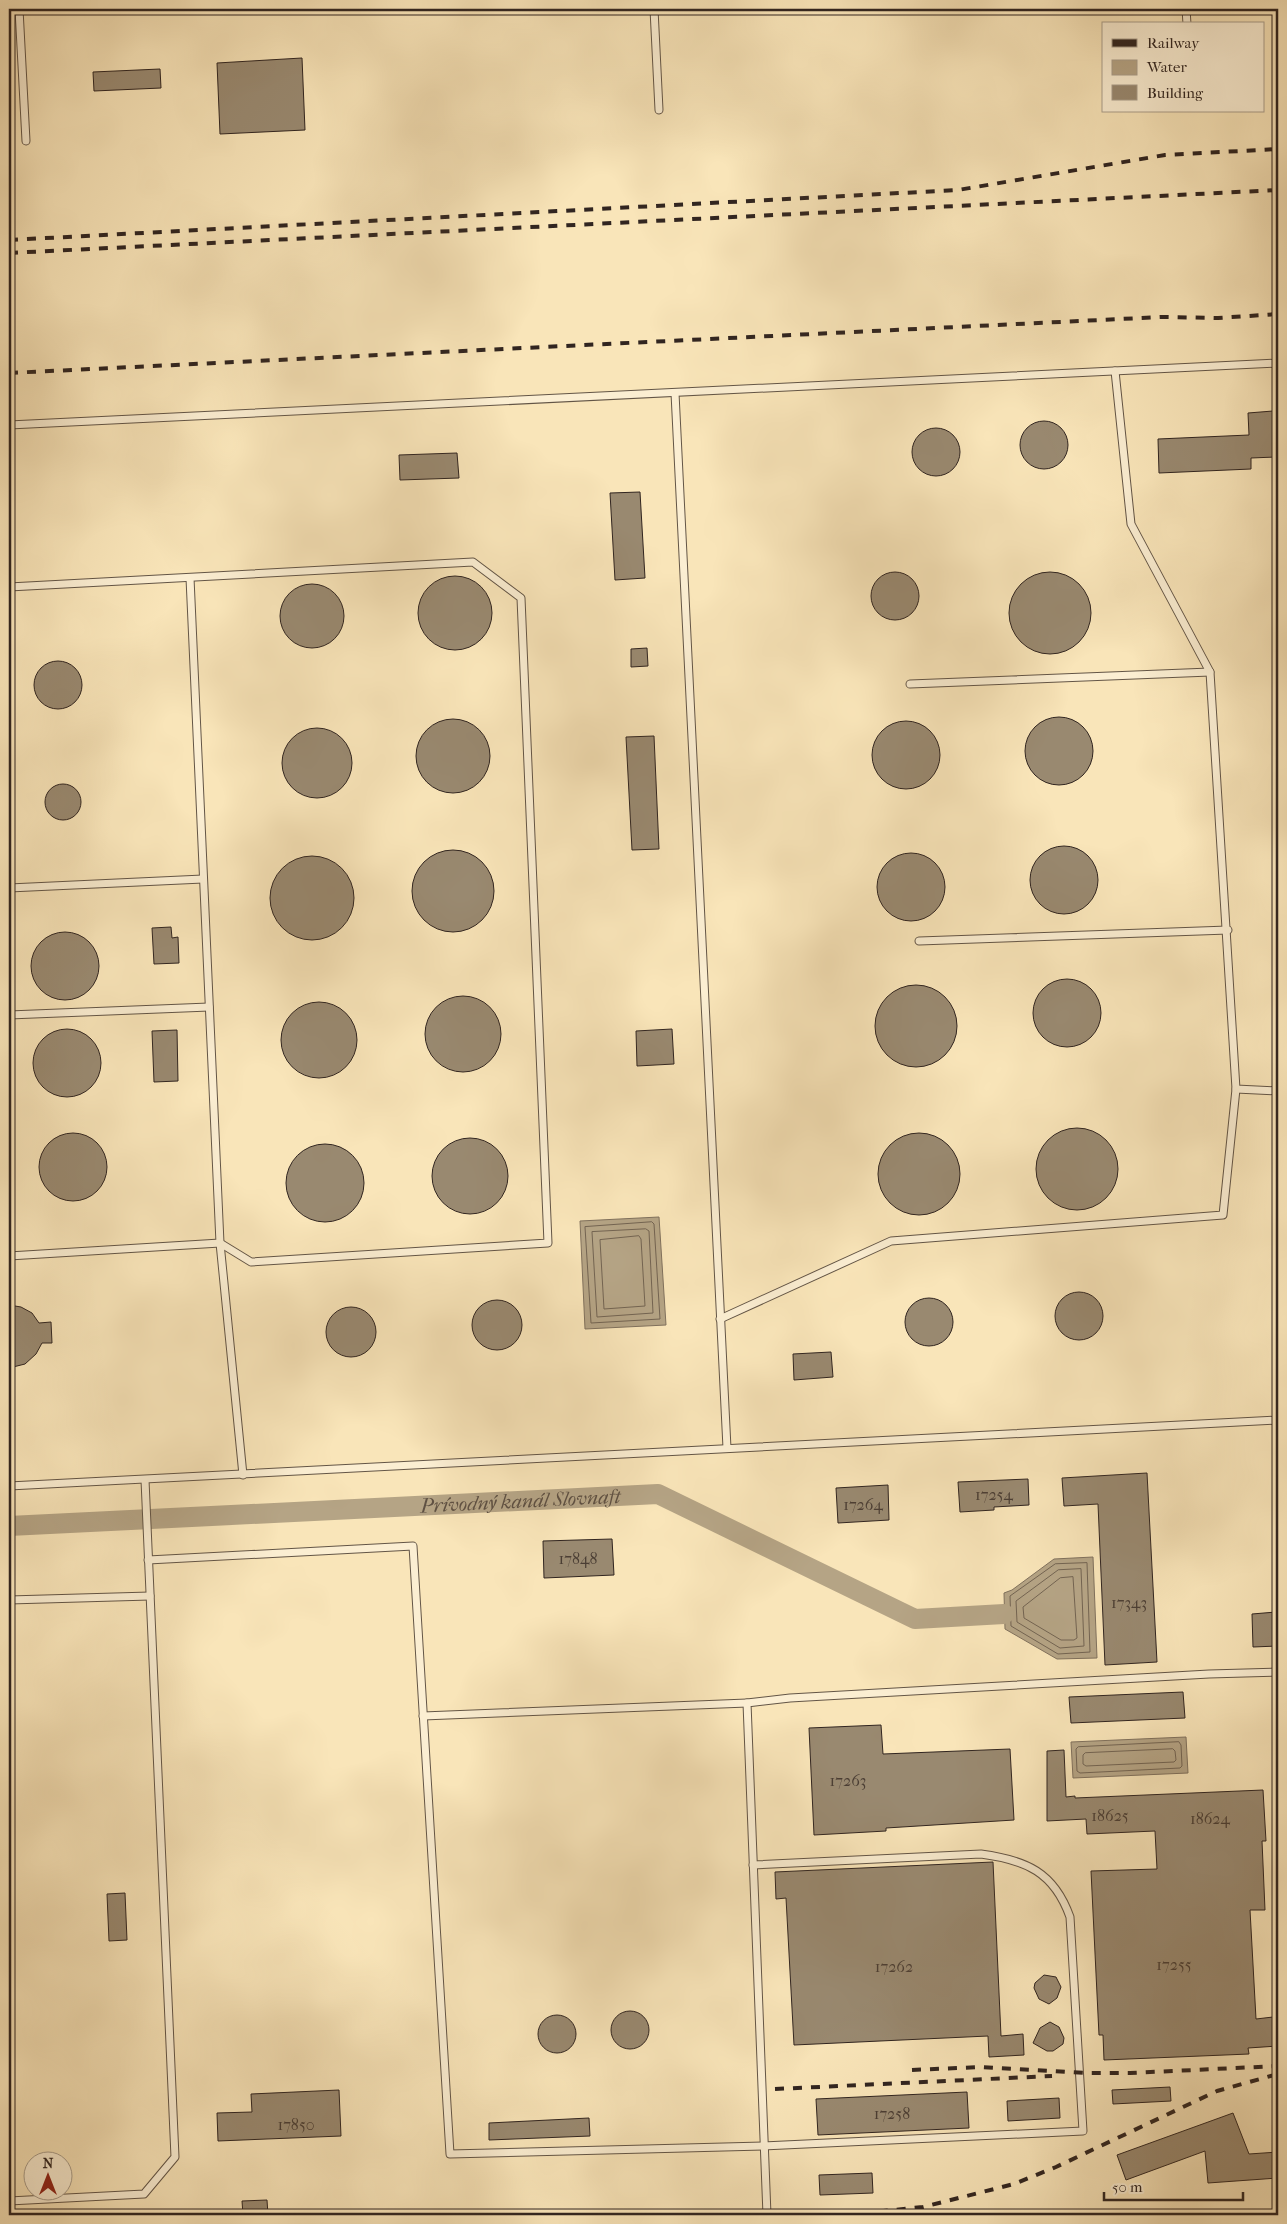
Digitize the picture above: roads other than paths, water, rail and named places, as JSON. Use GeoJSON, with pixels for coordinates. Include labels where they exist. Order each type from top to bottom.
{"type":"FeatureCollection","features":[{"type":"Feature","properties":{"kind":"lane"},"geometry":{"type":"LineString","coordinates":[[19,9],[26,141]]}},
{"type":"Feature","properties":{"kind":"lane"},"geometry":{"type":"LineString","coordinates":[[654,9],[658,110]]}},
{"type":"Feature","properties":{"kind":"lane"},"geometry":{"type":"LineString","coordinates":[[1186,9],[1186,22]]}},
{"type":"Feature","properties":{"kind":"lane"},"geometry":{"type":"LineString","coordinates":[[9,426],[1278,363]]}},
{"type":"Feature","properties":{"kind":"lane"},"geometry":{"type":"LineString","coordinates":[[720,1319],[891,1242],[1223,1214],[1236,1088],[1228,930],[1210,672],[1130,524],[1115,371]]}},
{"type":"Feature","properties":{"kind":"lane"},"geometry":{"type":"LineString","coordinates":[[675,392],[726,1448]]}},
{"type":"Feature","properties":{"kind":"lane"},"geometry":{"type":"LineString","coordinates":[[9,587],[473,562],[521,598],[548,1243],[251,1262],[220,1243],[9,1256]]}},
{"type":"Feature","properties":{"kind":"lane"},"geometry":{"type":"LineString","coordinates":[[190,578],[220,1243],[244,1475]]}},
{"type":"Feature","properties":{"kind":"lane"},"geometry":{"type":"LineString","coordinates":[[910,684],[1210,672]]}},
{"type":"Feature","properties":{"kind":"lane"},"geometry":{"type":"LineString","coordinates":[[9,888],[203,879]]}},
{"type":"Feature","properties":{"kind":"lane"},"geometry":{"type":"LineString","coordinates":[[919,941],[1228,930]]}},
{"type":"Feature","properties":{"kind":"lane"},"geometry":{"type":"LineString","coordinates":[[9,1015],[209,1007]]}},
{"type":"Feature","properties":{"kind":"lane"},"geometry":{"type":"LineString","coordinates":[[1236,1088],[1278,1091]]}},
{"type":"Feature","properties":{"kind":"lane"},"geometry":{"type":"LineString","coordinates":[[9,1486],[1278,1420]]}},
{"type":"Feature","properties":{"kind":"lane"},"geometry":{"type":"LineString","coordinates":[[9,2201],[144,2194],[175,2157],[145,1480]]}},
{"type":"Feature","properties":{"kind":"lane"},"geometry":{"type":"LineString","coordinates":[[148,1560],[413,1546],[450,2154],[763,2146],[1083,2131],[1070,1917],[1064,1900],[1040,1872],[1000,1857],[982,1854],[753,1865]]}},
{"type":"Feature","properties":{"kind":"lane"},"geometry":{"type":"LineString","coordinates":[[9,1600],[150,1596]]}},
{"type":"Feature","properties":{"kind":"lane"},"geometry":{"type":"LineString","coordinates":[[423,1716],[747,1703],[800,1698],[1278,1672]]}},
{"type":"Feature","properties":{"kind":"lane"},"geometry":{"type":"LineString","coordinates":[[747,1703],[766,2215]]}},
{"type":"Feature","properties":{"kind":"water"},"geometry":{"type":"Polygon","coordinates":[[[659,1217],[666,1325],[585,1329],[580,1221],[659,1217]]]}},
{"type":"Feature","properties":{"kind":"water"},"geometry":{"type":"Polygon","coordinates":[[[1093,1557],[1097,1658],[1057,1659],[1005,1629],[1004,1593],[1012,1590],[1054,1559],[1093,1557]]]}},
{"type":"Feature","properties":{"kind":"water"},"geometry":{"type":"Polygon","coordinates":[[[1186,1737],[1188,1773],[1073,1778],[1071,1742],[1186,1737]]]}},
{"type":"Feature","properties":{"kind":"waterway","name":"Prívodný kanál Slovnaft"},"geometry":{"type":"LineString","coordinates":[[9,1526],[658,1494],[915,1619],[1004,1614]]}},
{"type":"Feature","properties":{"kind":"railway"},"geometry":{"type":"LineString","coordinates":[[9,240],[958,190],[1165,155],[1278,149]]}},
{"type":"Feature","properties":{"kind":"railway"},"geometry":{"type":"LineString","coordinates":[[9,253],[1278,190]]}},
{"type":"Feature","properties":{"kind":"railway"},"geometry":{"type":"LineString","coordinates":[[9,373],[1162,317],[1218,318],[1278,314]]}},
{"type":"Feature","properties":{"kind":"railway"},"geometry":{"type":"LineString","coordinates":[[912,2070],[981,2067],[1086,2073],[1130,2073],[1278,2066]]}},
{"type":"Feature","properties":{"kind":"railway"},"geometry":{"type":"LineString","coordinates":[[843,2215],[923,2207],[1014,2184],[1056,2167],[1217,2091],[1278,2074]]}},
{"type":"Feature","properties":{"kind":"railway"},"geometry":{"type":"LineString","coordinates":[[775,2089],[1052,2076]]}}]}
